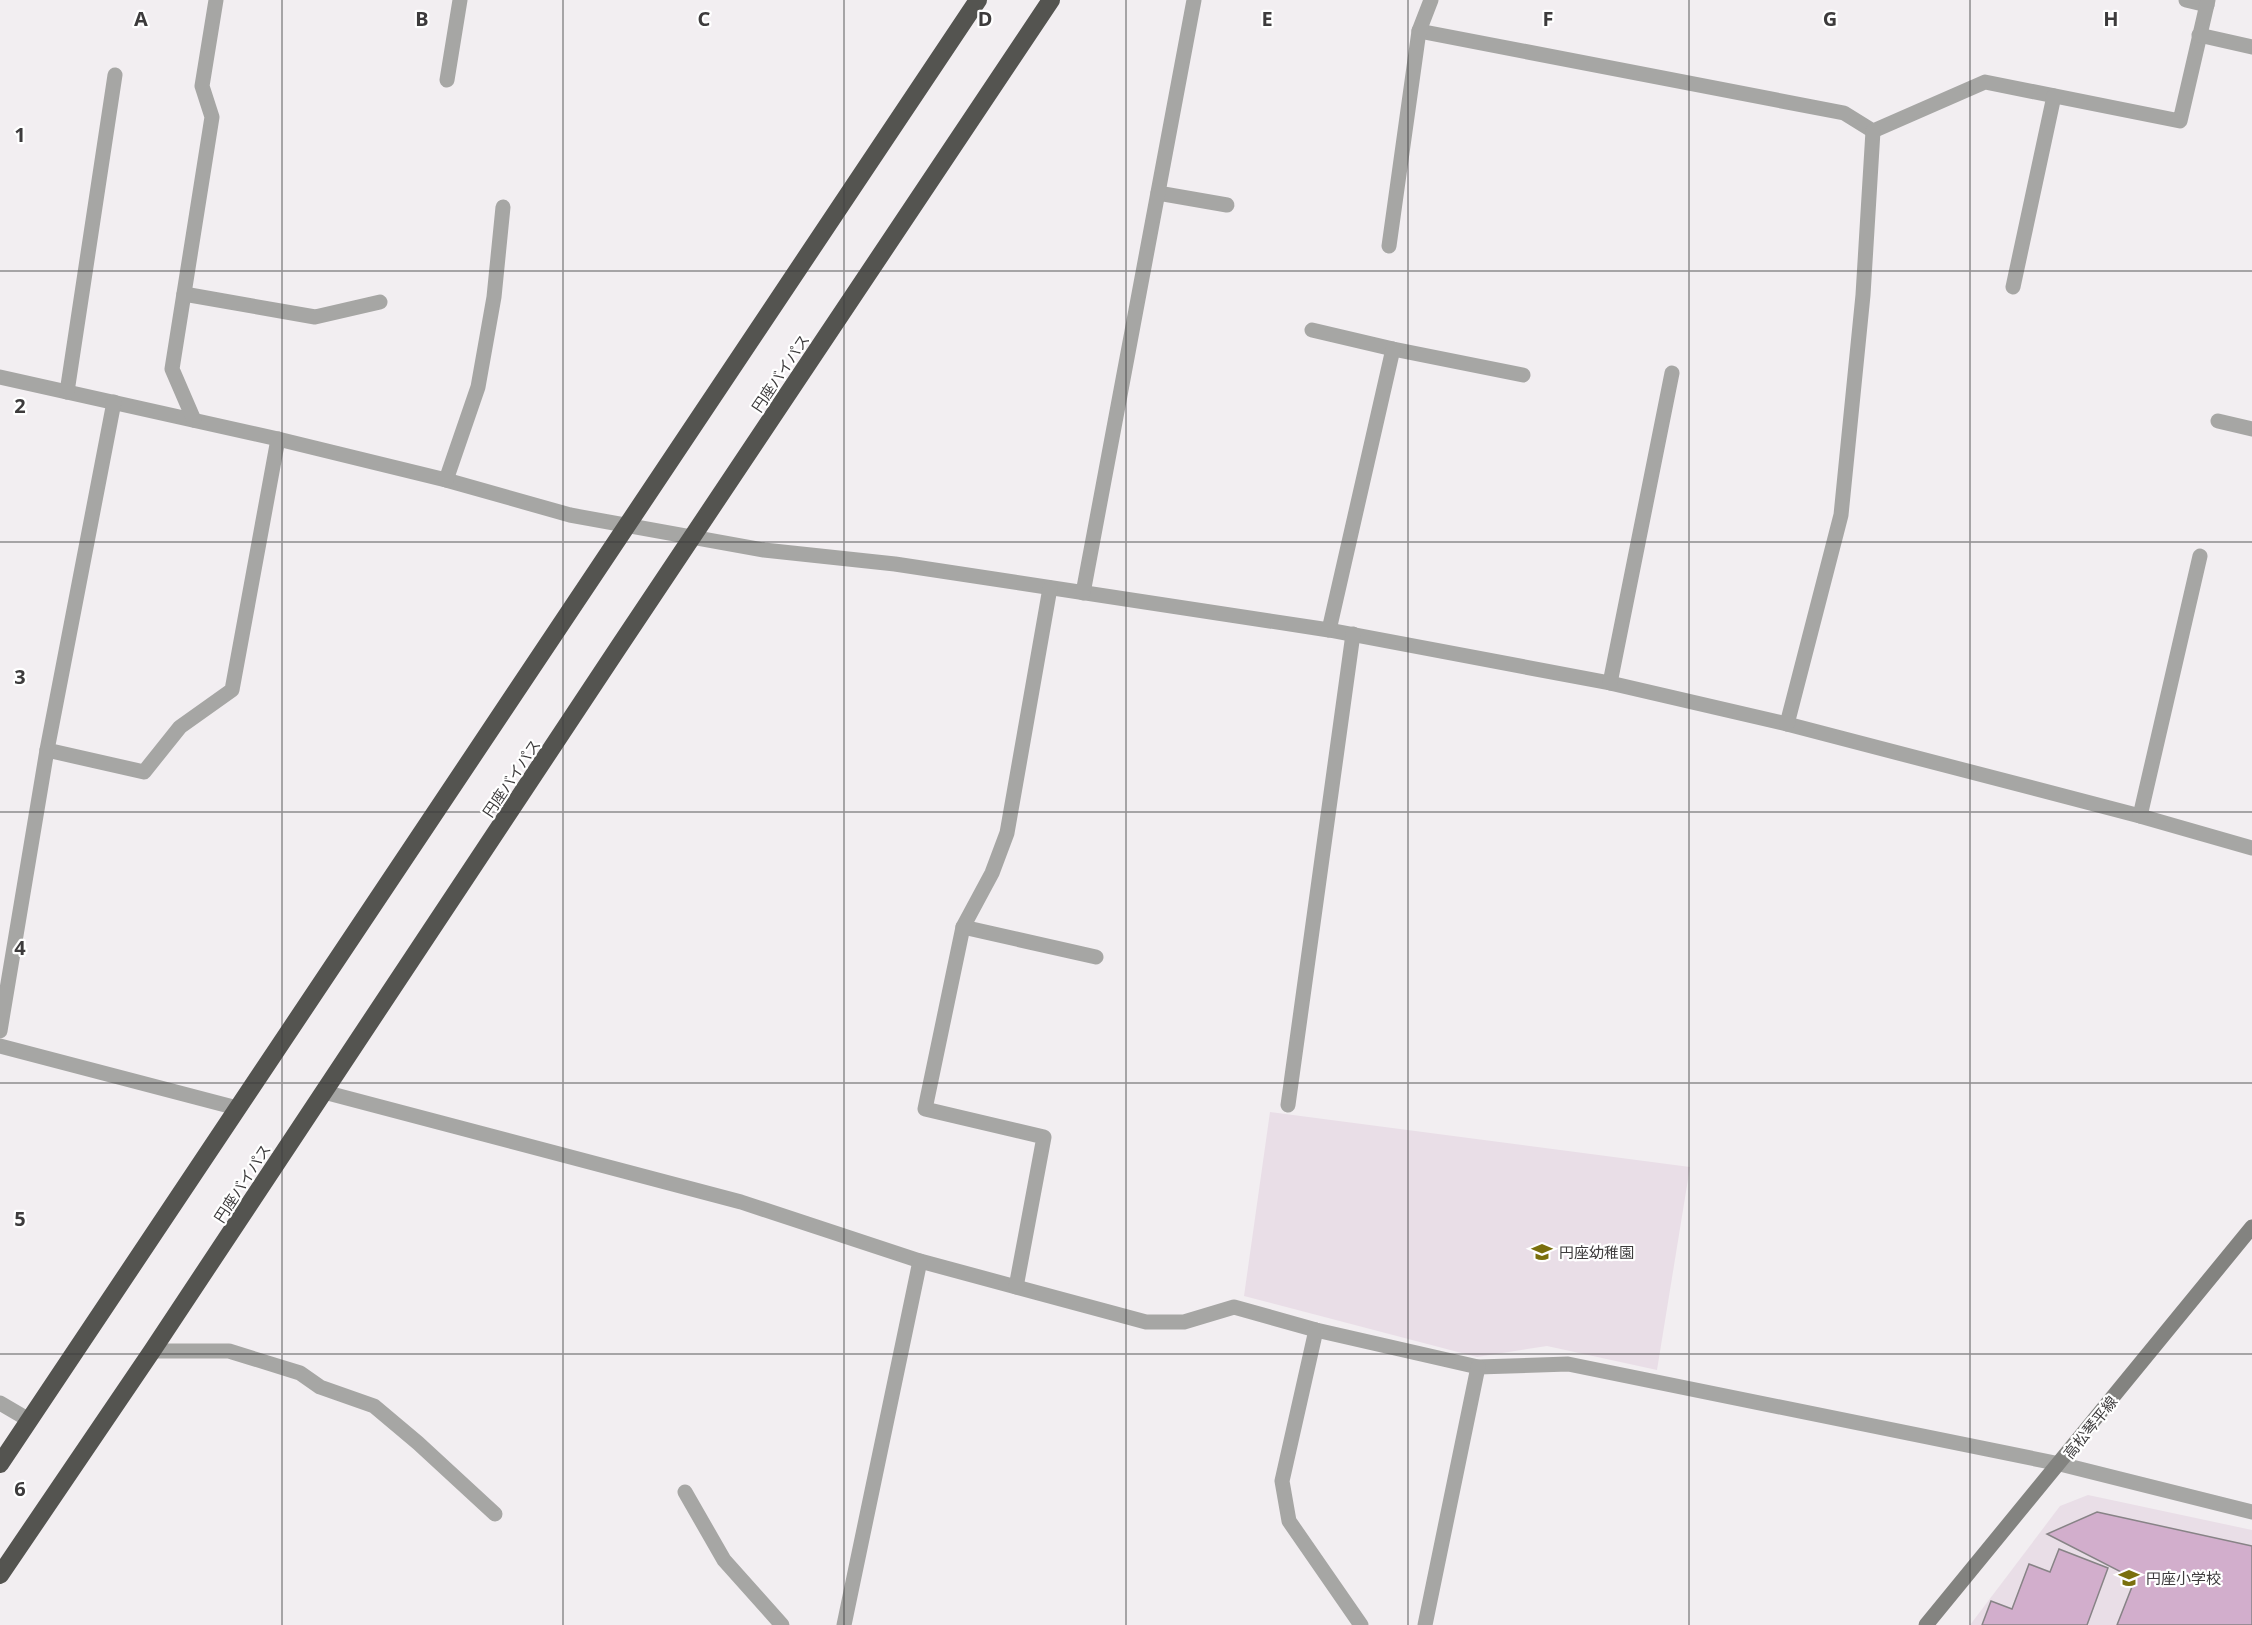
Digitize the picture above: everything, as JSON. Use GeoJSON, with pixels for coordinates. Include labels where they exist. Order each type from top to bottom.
{"type":"FeatureCollection","features":[{"type":"Feature","properties":{"kind":"highway"},"geometry":{"type":"LineString","coordinates":[[0,1464],[978,0]]}},
{"type":"Feature","properties":{"kind":"highway","name":"円座バイパス"},"geometry":{"type":"LineString","coordinates":[[0,1575],[152,1351],[1051,0]]}},
{"type":"Feature","properties":{"kind":"main road","name":"高松琴平線"},"geometry":{"type":"LineString","coordinates":[[1926,1625],[2252,1227]]}},
{"type":"Feature","properties":{"kind":"street"},"geometry":{"type":"LineString","coordinates":[[194,420],[172,369],[212,117],[202,86],[216,0]]}},
{"type":"Feature","properties":{"kind":"street"},"geometry":{"type":"LineString","coordinates":[[447,80],[460,0]]}},
{"type":"Feature","properties":{"kind":"street"},"geometry":{"type":"LineString","coordinates":[[1083,593],[1194,0]]}},
{"type":"Feature","properties":{"kind":"street"},"geometry":{"type":"LineString","coordinates":[[1389,246],[1419,31],[1431,0]]}},
{"type":"Feature","properties":{"kind":"street"},"geometry":{"type":"LineString","coordinates":[[1873,131],[1985,82],[2180,121],[2207,2],[2186,0]]}},
{"type":"Feature","properties":{"kind":"street"},"geometry":{"type":"LineString","coordinates":[[1419,31],[1844,113],[1873,131]]}},
{"type":"Feature","properties":{"kind":"street"},"geometry":{"type":"LineString","coordinates":[[2199,35],[2252,47]]}},
{"type":"Feature","properties":{"kind":"street"},"geometry":{"type":"LineString","coordinates":[[67,392],[115,75]]}},
{"type":"Feature","properties":{"kind":"street"},"geometry":{"type":"LineString","coordinates":[[2013,287],[2054,96]]}},
{"type":"Feature","properties":{"kind":"street"},"geometry":{"type":"LineString","coordinates":[[1787,724],[1841,515],[1863,296],[1873,131]]}},
{"type":"Feature","properties":{"kind":"street"},"geometry":{"type":"LineString","coordinates":[[1158,193],[1227,205]]}},
{"type":"Feature","properties":{"kind":"street"},"geometry":{"type":"LineString","coordinates":[[446,480],[478,387],[494,297],[503,207]]}},
{"type":"Feature","properties":{"kind":"street"},"geometry":{"type":"LineString","coordinates":[[184,294],[315,317],[380,302]]}},
{"type":"Feature","properties":{"kind":"street"},"geometry":{"type":"LineString","coordinates":[[1312,330],[1523,375]]}},
{"type":"Feature","properties":{"kind":"street"},"geometry":{"type":"LineString","coordinates":[[1329,630],[1393,349]]}},
{"type":"Feature","properties":{"kind":"street"},"geometry":{"type":"LineString","coordinates":[[1610,683],[1672,373]]}},
{"type":"Feature","properties":{"kind":"street"},"geometry":{"type":"LineString","coordinates":[[0,377],[278,439],[446,480],[570,515],[764,550],[895,564],[1329,630],[1610,683],[1787,724],[2140,816],[2252,848]]}},
{"type":"Feature","properties":{"kind":"street"},"geometry":{"type":"LineString","coordinates":[[0,1031],[47,750],[114,402]]}},
{"type":"Feature","properties":{"kind":"street"},"geometry":{"type":"LineString","coordinates":[[2218,421],[2252,429]]}},
{"type":"Feature","properties":{"kind":"street"},"geometry":{"type":"LineString","coordinates":[[47,750],[144,772],[180,727],[232,690],[278,439]]}},
{"type":"Feature","properties":{"kind":"street"},"geometry":{"type":"LineString","coordinates":[[2140,816],[2200,556]]}},
{"type":"Feature","properties":{"kind":"street"},"geometry":{"type":"LineString","coordinates":[[1016,1287],[1044,1137],[925,1109],[963,927],[992,873],[1007,833],[1050,588]]}},
{"type":"Feature","properties":{"kind":"street"},"geometry":{"type":"LineString","coordinates":[[1288,1105],[1353,634]]}},
{"type":"Feature","properties":{"kind":"street"},"geometry":{"type":"LineString","coordinates":[[963,927],[1096,957]]}},
{"type":"Feature","properties":{"kind":"street"},"geometry":{"type":"LineString","coordinates":[[0,1046],[237,1108]]}},
{"type":"Feature","properties":{"kind":"street"},"geometry":{"type":"LineString","coordinates":[[324,1092],[741,1203],[920,1261],[1146,1322],[1184,1322],[1234,1307],[1316,1330],[1478,1366],[1568,1364],[2060,1464],[2252,1512]]}},
{"type":"Feature","properties":{"kind":"street"},"geometry":{"type":"LineString","coordinates":[[844,1625],[920,1261]]}},
{"type":"Feature","properties":{"kind":"street"},"geometry":{"type":"LineString","coordinates":[[1316,1330],[1282,1481],[1289,1521],[1361,1625]]}},
{"type":"Feature","properties":{"kind":"street"},"geometry":{"type":"LineString","coordinates":[[152,1351],[229,1351],[300,1373],[320,1387],[374,1406],[495,1514]]}},
{"type":"Feature","properties":{"kind":"street"},"geometry":{"type":"LineString","coordinates":[[1425,1625],[1478,1366]]}},
{"type":"Feature","properties":{"kind":"street"},"geometry":{"type":"LineString","coordinates":[[0,1403],[29,1420]]}},
{"type":"Feature","properties":{"kind":"street"},"geometry":{"type":"LineString","coordinates":[[685,1492],[724,1560],[782,1625]]}},
{"type":"Feature","properties":{"kind":"shaded area"},"geometry":{"type":"Polygon","coordinates":[[[1270,1112],[1690,1167],[1657,1370],[1547,1346],[1477,1357],[1244,1296],[1270,1112]]]}},
{"type":"Feature","properties":{"kind":"shaded area","name":"円座小学校"},"geometry":{"type":"Polygon","coordinates":[[[2088,1495],[2252,1530],[2252,1625],[1970,1625],[2060,1506],[2088,1495]]]}},
{"type":"Feature","properties":{"kind":"building"},"geometry":{"type":"Polygon","coordinates":[[[2097,1512],[2252,1546],[2252,1625],[2117,1625],[2135,1579],[2047,1534],[2097,1512]]]}},
{"type":"Feature","properties":{"kind":"building"},"geometry":{"type":"Polygon","coordinates":[[[2059,1549],[2108,1568],[2087,1625],[1982,1625],[1991,1601],[2012,1609],[2029,1564],[2050,1572],[2059,1549]]]}},
{"type":"Feature","properties":{"kind":"place","name":"円座幼稚園"},"geometry":{"type":"Point","coordinates":[1542,1252]}},
{"type":"Feature","properties":{"kind":"place","name":"円座小学校"},"geometry":{"type":"Point","coordinates":[2129,1578]}}]}
